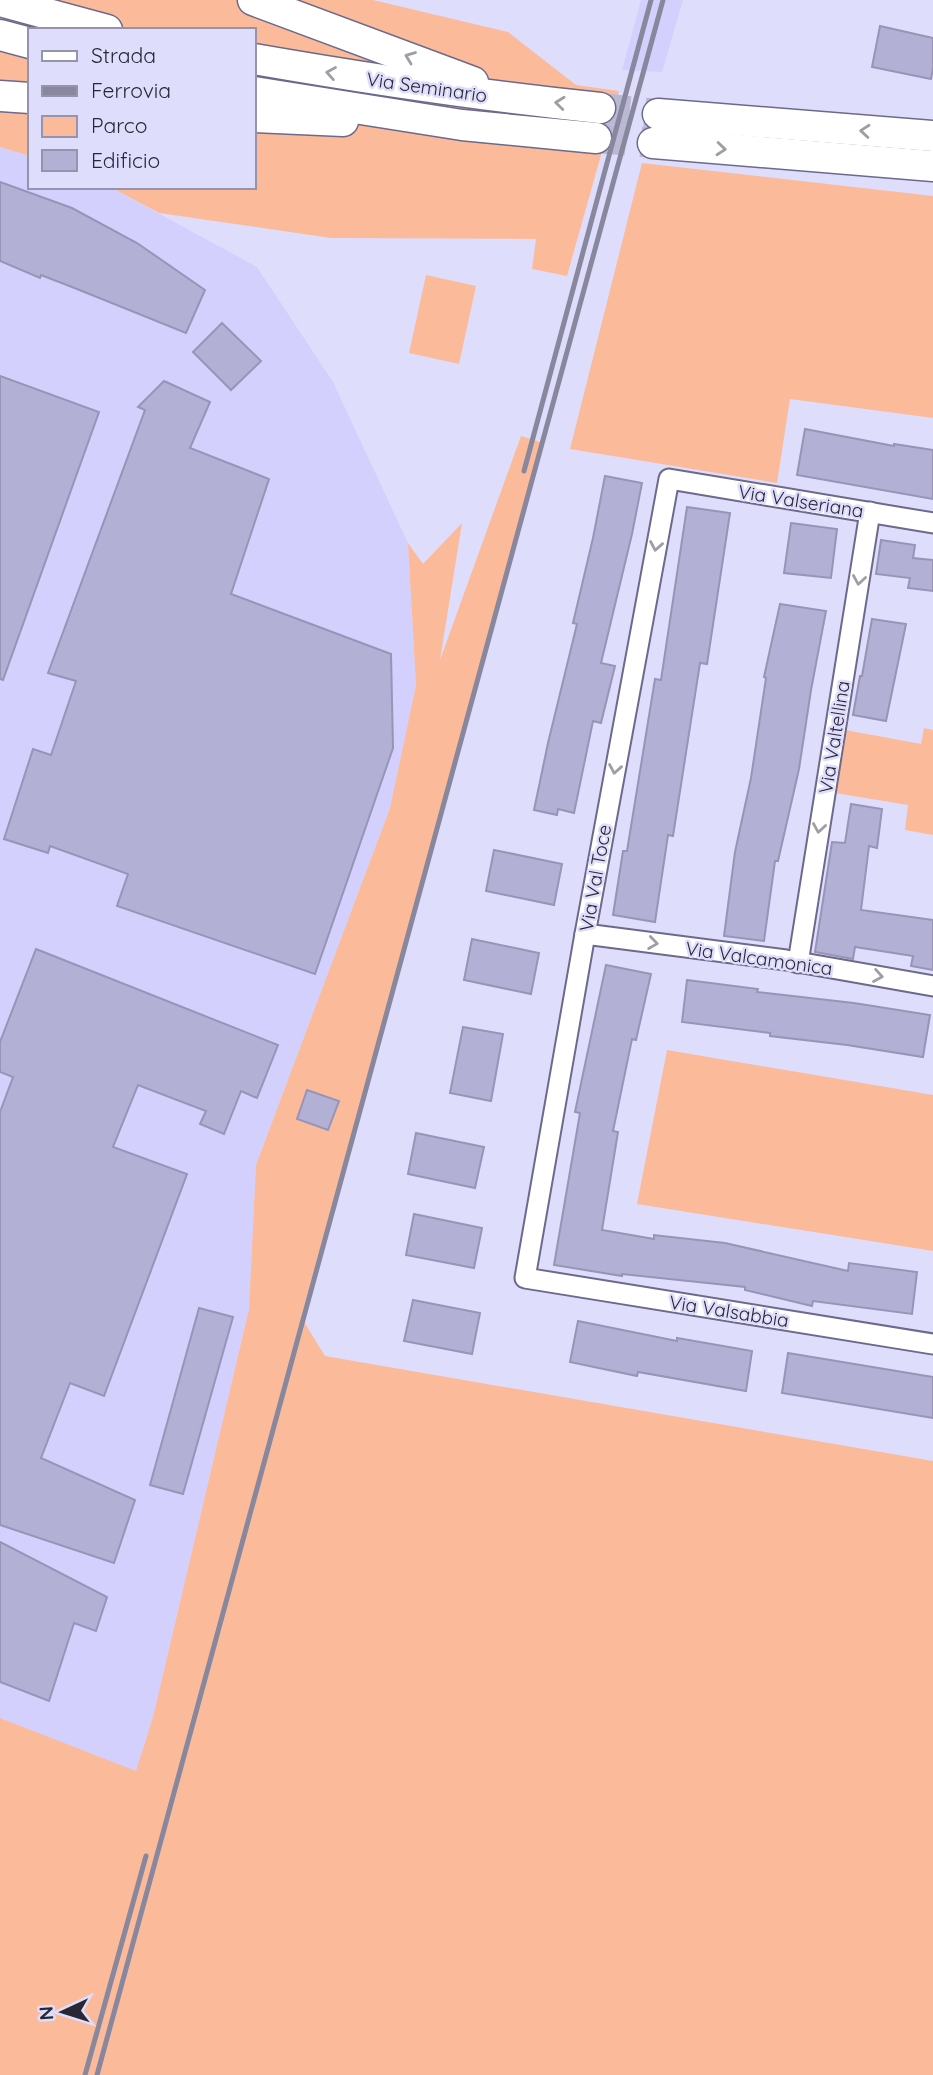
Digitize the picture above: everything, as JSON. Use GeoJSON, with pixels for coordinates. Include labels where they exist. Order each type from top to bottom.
{"type":"FeatureCollection","features":[{"type":"Feature","properties":{"kind":"main road"},"geometry":{"type":"LineString","coordinates":[[253,0],[520,99]]}},
{"type":"Feature","properties":{"kind":"main road"},"geometry":{"type":"LineString","coordinates":[[0,1],[100,28]]}},
{"type":"Feature","properties":{"kind":"main road"},"geometry":{"type":"LineString","coordinates":[[0,35],[28,42]]}},
{"type":"Feature","properties":{"kind":"main road","name":"Via Seminario"},"geometry":{"type":"LineString","coordinates":[[256,59],[358,77],[600,108]]}},
{"type":"Feature","properties":{"kind":"main road","name":"Via Seminario"},"geometry":{"type":"LineString","coordinates":[[256,92],[462,125],[596,138]]}},
{"type":"Feature","properties":{"kind":"main road"},"geometry":{"type":"LineString","coordinates":[[0,96],[28,98]]}},
{"type":"Feature","properties":{"kind":"main road"},"geometry":{"type":"LineString","coordinates":[[256,117],[462,125]]}},
{"type":"Feature","properties":{"kind":"main road"},"geometry":{"type":"LineString","coordinates":[[933,136],[655,129],[933,166]]}},
{"type":"Feature","properties":{"kind":"street","name":"Via Valseriana"},"geometry":{"type":"LineString","coordinates":[[669,478],[933,523]]}},
{"type":"Feature","properties":{"kind":"street","name":"Via Val Toce"},"geometry":{"type":"LineString","coordinates":[[525,1278],[669,478]]}},
{"type":"Feature","properties":{"kind":"street","name":"Via Valtellina"},"geometry":{"type":"LineString","coordinates":[[798,962],[870,512]]}},
{"type":"Feature","properties":{"kind":"street","name":"Via Valcamonica"},"geometry":{"type":"LineString","coordinates":[[585,934],[798,962],[933,986]]}},
{"type":"Feature","properties":{"kind":"street","name":"Via Valsabbia"},"geometry":{"type":"LineString","coordinates":[[525,1278],[933,1344]]}},
{"type":"Feature","properties":{"kind":"shaded area"},"geometry":{"type":"Polygon","coordinates":[[[641,0],[683,0],[662,72],[622,70],[641,0]]]}},
{"type":"Feature","properties":{"kind":"shaded area"},"geometry":{"type":"Polygon","coordinates":[[[0,147],[28,155],[28,189],[114,189],[257,267],[333,382],[408,543],[416,685],[390,808],[256,1165],[249,1309],[153,1717],[136,1772],[0,1718],[0,147]]]}},
{"type":"Feature","properties":{"kind":"green space"},"geometry":{"type":"Polygon","coordinates":[[[0,0],[373,0],[508,32],[576,85],[619,91],[567,276],[532,269],[536,239],[331,238],[159,213],[114,189],[256,189],[256,28],[28,28],[28,155],[0,147],[0,0]]]}},
{"type":"Feature","properties":{"kind":"green space"},"geometry":{"type":"Polygon","coordinates":[[[642,163],[933,196],[933,418],[790,399],[777,483],[570,449],[642,163]]]}},
{"type":"Feature","properties":{"kind":"green space"},"geometry":{"type":"Polygon","coordinates":[[[426,275],[476,286],[459,364],[409,353],[426,275]]]}},
{"type":"Feature","properties":{"kind":"green space"},"geometry":{"type":"Polygon","coordinates":[[[521,436],[543,443],[301,1317],[325,1356],[933,1461],[933,2075],[0,2075],[0,1718],[136,1771],[153,1717],[249,1309],[256,1165],[390,808],[416,685],[408,543],[423,564],[462,523],[440,660],[521,436]]]}},
{"type":"Feature","properties":{"kind":"green space"},"geometry":{"type":"Polygon","coordinates":[[[924,728],[933,730],[933,835],[905,830],[908,805],[835,793],[845,730],[921,744],[924,728]]]}},
{"type":"Feature","properties":{"kind":"green space"},"geometry":{"type":"Polygon","coordinates":[[[667,1050],[933,1095],[933,1251],[637,1204],[667,1050]]]}},
{"type":"Feature","properties":{"kind":"building"},"geometry":{"type":"Polygon","coordinates":[[[880,26],[933,38],[931,79],[872,67],[880,26]]]}},
{"type":"Feature","properties":{"kind":"building"},"geometry":{"type":"Polygon","coordinates":[[[0,182],[72,208],[137,243],[205,290],[186,333],[0,261],[0,182]]]}},
{"type":"Feature","properties":{"kind":"building"},"geometry":{"type":"Polygon","coordinates":[[[222,323],[261,361],[231,390],[193,352],[222,323]]]}},
{"type":"Feature","properties":{"kind":"building"},"geometry":{"type":"Polygon","coordinates":[[[0,376],[99,412],[3,680],[0,679],[0,376]]]}},
{"type":"Feature","properties":{"kind":"building"},"geometry":{"type":"Polygon","coordinates":[[[164,381],[210,402],[190,448],[269,479],[231,594],[391,654],[393,748],[315,974],[117,906],[128,874],[50,846],[48,853],[4,839],[33,749],[51,755],[76,681],[48,673],[145,410],[138,407],[164,381]]]}},
{"type":"Feature","properties":{"kind":"building"},"geometry":{"type":"Polygon","coordinates":[[[805,429],[894,446],[933,450],[933,499],[797,475],[805,429]]]}},
{"type":"Feature","properties":{"kind":"building"},"geometry":{"type":"Polygon","coordinates":[[[605,476],[642,483],[601,663],[615,666],[601,723],[593,721],[574,813],[558,809],[557,815],[534,810],[577,624],[573,623],[605,476]]]}},
{"type":"Feature","properties":{"kind":"building"},"geometry":{"type":"Polygon","coordinates":[[[687,507],[730,513],[707,664],[700,663],[673,836],[668,835],[655,922],[613,915],[623,851],[627,851],[655,679],[661,680],[687,507]]]}},
{"type":"Feature","properties":{"kind":"building"},"geometry":{"type":"Polygon","coordinates":[[[791,523],[837,529],[831,578],[784,573],[791,523]]]}},
{"type":"Feature","properties":{"kind":"building"},"geometry":{"type":"Polygon","coordinates":[[[881,540],[915,545],[913,558],[933,560],[933,591],[908,588],[910,578],[876,574],[881,540]]]}},
{"type":"Feature","properties":{"kind":"building"},"geometry":{"type":"Polygon","coordinates":[[[780,604],[826,611],[799,769],[778,861],[775,861],[764,941],[724,936],[735,852],[751,778],[766,678],[764,677],[780,604]]]}},
{"type":"Feature","properties":{"kind":"building"},"geometry":{"type":"Polygon","coordinates":[[[872,619],[906,624],[886,721],[853,715],[872,619]]]}},
{"type":"Feature","properties":{"kind":"building"},"geometry":{"type":"Polygon","coordinates":[[[851,804],[882,809],[877,848],[869,846],[861,910],[933,920],[933,970],[911,966],[913,956],[855,947],[853,959],[815,952],[832,842],[845,843],[851,804]]]}},
{"type":"Feature","properties":{"kind":"building"},"geometry":{"type":"Polygon","coordinates":[[[494,850],[562,864],[554,905],[486,891],[494,850]]]}},
{"type":"Feature","properties":{"kind":"building"},"geometry":{"type":"Polygon","coordinates":[[[472,939],[539,953],[531,994],[464,980],[472,939]]]}},
{"type":"Feature","properties":{"kind":"building"},"geometry":{"type":"Polygon","coordinates":[[[36,949],[278,1045],[257,1098],[241,1091],[224,1134],[200,1124],[206,1111],[138,1085],[113,1147],[187,1174],[104,1396],[70,1383],[41,1458],[135,1500],[114,1563],[0,1525],[0,1112],[13,1077],[0,1072],[0,1042],[36,949]]]}},
{"type":"Feature","properties":{"kind":"building"},"geometry":{"type":"Polygon","coordinates":[[[606,965],[651,974],[636,1040],[632,1039],[613,1131],[618,1132],[602,1230],[654,1239],[654,1235],[725,1243],[848,1271],[849,1263],[917,1272],[912,1314],[813,1301],[812,1306],[745,1290],[745,1287],[622,1276],[554,1265],[580,1113],[575,1112],[606,965]]]}},
{"type":"Feature","properties":{"kind":"building"},"geometry":{"type":"Polygon","coordinates":[[[687,980],[930,1015],[923,1057],[682,1022],[687,980]]]}},
{"type":"Feature","properties":{"kind":"building"},"geometry":{"type":"Polygon","coordinates":[[[463,1027],[503,1034],[491,1101],[450,1093],[463,1027]]]}},
{"type":"Feature","properties":{"kind":"building"},"geometry":{"type":"Polygon","coordinates":[[[307,1090],[339,1101],[328,1130],[297,1119],[307,1090]]]}},
{"type":"Feature","properties":{"kind":"building"},"geometry":{"type":"Polygon","coordinates":[[[416,1133],[484,1147],[475,1188],[408,1174],[416,1133]]]}},
{"type":"Feature","properties":{"kind":"building"},"geometry":{"type":"Polygon","coordinates":[[[414,1214],[482,1228],[474,1268],[406,1255],[414,1214]]]}},
{"type":"Feature","properties":{"kind":"building"},"geometry":{"type":"Polygon","coordinates":[[[413,1300],[480,1313],[472,1354],[404,1341],[413,1300]]]}},
{"type":"Feature","properties":{"kind":"building"},"geometry":{"type":"Polygon","coordinates":[[[199,1308],[233,1317],[183,1494],[150,1485],[199,1308]]]}},
{"type":"Feature","properties":{"kind":"building"},"geometry":{"type":"Polygon","coordinates":[[[578,1321],[677,1341],[677,1338],[752,1351],[746,1391],[638,1372],[637,1376],[570,1362],[578,1321]]]}},
{"type":"Feature","properties":{"kind":"building"},"geometry":{"type":"Polygon","coordinates":[[[788,1353],[933,1377],[933,1418],[782,1393],[788,1353]]]}},
{"type":"Feature","properties":{"kind":"building"},"geometry":{"type":"Polygon","coordinates":[[[0,1542],[107,1597],[96,1631],[74,1623],[49,1701],[0,1682],[0,1542]]]}},
{"type":"Feature","properties":{"kind":"tunnel"},"geometry":{"type":"LineString","coordinates":[[600,108],[658,114]]}},
{"type":"Feature","properties":{"kind":"tunnel"},"geometry":{"type":"LineString","coordinates":[[596,138],[653,143]]}},
{"type":"Feature","properties":{"kind":"railway"},"geometry":{"type":"LineString","coordinates":[[524,471],[651,0]]}},
{"type":"Feature","properties":{"kind":"railway"},"geometry":{"type":"LineString","coordinates":[[97,2075],[663,0]]}},
{"type":"Feature","properties":{"kind":"railway"},"geometry":{"type":"LineString","coordinates":[[85,2075],[146,1856]]}}]}
